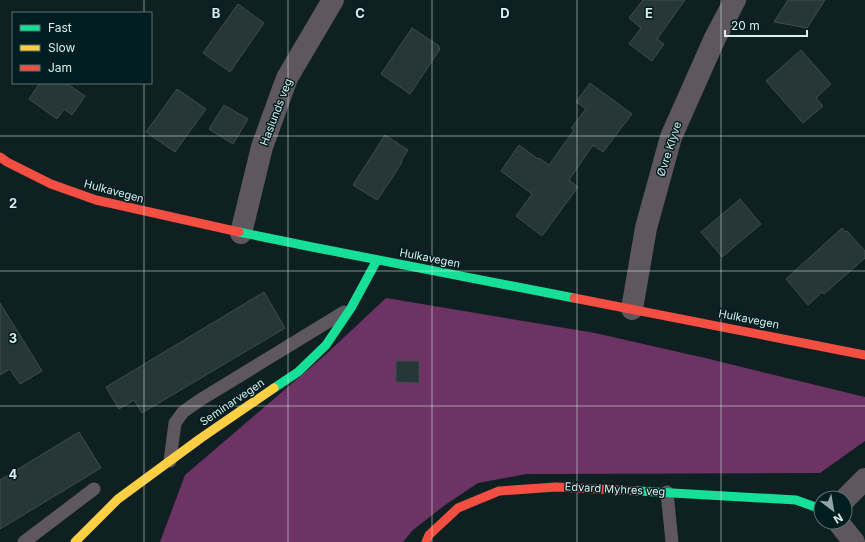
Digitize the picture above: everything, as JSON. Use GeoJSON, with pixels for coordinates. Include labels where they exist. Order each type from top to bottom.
{"type":"FeatureCollection","features":[{"type":"Feature","properties":{"kind":"main road","name":"Hulkavegen"},"geometry":{"type":"LineString","coordinates":[[0,157],[51,184],[96,200],[241,233],[865,355]]}},
{"type":"Feature","properties":{"kind":"main road","name":"Seminarvegen"},"geometry":{"type":"LineString","coordinates":[[75,542],[118,499],[201,438],[298,372],[326,345],[351,308],[377,260]]}},
{"type":"Feature","properties":{"kind":"main road","name":"Edvard Myhres veg"},"geometry":{"type":"LineString","coordinates":[[426,542],[429,535],[458,508],[498,491],[556,487],[667,492],[796,500],[813,506]]}},
{"type":"Feature","properties":{"kind":"street","name":"Haslunds veg"},"geometry":{"type":"LineString","coordinates":[[241,233],[262,147],[287,78],[333,0]]}},
{"type":"Feature","properties":{"kind":"street","name":"Øvre Klyve"},"geometry":{"type":"LineString","coordinates":[[632,309],[646,228],[671,137],[715,38],[735,0]]}},
{"type":"Feature","properties":{"kind":"street"},"geometry":{"type":"LineString","coordinates":[[853,491],[865,479]]}},
{"type":"Feature","properties":{"kind":"street"},"geometry":{"type":"LineString","coordinates":[[844,530],[854,542]]}},
{"type":"Feature","properties":{"kind":"lane"},"geometry":{"type":"LineString","coordinates":[[170,461],[172,436],[175,423],[183,412],[200,400],[351,308]]}},
{"type":"Feature","properties":{"kind":"lane"},"geometry":{"type":"LineString","coordinates":[[24,542],[94,489]]}},
{"type":"Feature","properties":{"kind":"lane"},"geometry":{"type":"LineString","coordinates":[[667,492],[672,542]]}},
{"type":"Feature","properties":{"kind":"shaded area"},"geometry":{"type":"Polygon","coordinates":[[[386,298],[595,333],[865,397],[865,441],[820,473],[526,474],[478,483],[445,505],[413,530],[403,542],[160,542],[185,475],[324,356],[386,298]]]}},
{"type":"Feature","properties":{"kind":"building"},"geometry":{"type":"Polygon","coordinates":[[[643,0],[685,0],[657,39],[664,44],[652,61],[629,44],[641,28],[629,18],[643,0]]]}},
{"type":"Feature","properties":{"kind":"building"},"geometry":{"type":"Polygon","coordinates":[[[788,0],[825,0],[807,28],[774,22],[788,0]]]}},
{"type":"Feature","properties":{"kind":"building"},"geometry":{"type":"Polygon","coordinates":[[[238,4],[264,23],[230,72],[203,53],[238,4]]]}},
{"type":"Feature","properties":{"kind":"building"},"geometry":{"type":"Polygon","coordinates":[[[412,28],[439,46],[440,49],[410,94],[381,74],[412,28]]]}},
{"type":"Feature","properties":{"kind":"building"},"geometry":{"type":"Polygon","coordinates":[[[801,50],[831,84],[816,98],[823,106],[803,123],[766,81],[801,50]]]}},
{"type":"Feature","properties":{"kind":"building"},"geometry":{"type":"Polygon","coordinates":[[[590,83],[632,114],[603,152],[593,145],[569,180],[578,187],[542,236],[516,216],[532,194],[501,171],[519,145],[549,165],[574,130],[571,128],[586,109],[576,102],[590,83]]]}},
{"type":"Feature","properties":{"kind":"building"},"geometry":{"type":"Polygon","coordinates":[[[39,84],[67,84],[85,96],[72,115],[64,109],[57,119],[29,99],[39,84]]]}},
{"type":"Feature","properties":{"kind":"building"},"geometry":{"type":"Polygon","coordinates":[[[177,89],[206,109],[175,152],[146,132],[177,89]]]}},
{"type":"Feature","properties":{"kind":"building"},"geometry":{"type":"Polygon","coordinates":[[[224,105],[248,119],[233,144],[209,129],[224,105]]]}},
{"type":"Feature","properties":{"kind":"building"},"geometry":{"type":"Polygon","coordinates":[[[385,135],[408,150],[401,161],[402,162],[377,200],[353,185],[385,135]]]}},
{"type":"Feature","properties":{"kind":"building"},"geometry":{"type":"Polygon","coordinates":[[[740,199],[761,224],[722,257],[701,232],[740,199]]]}},
{"type":"Feature","properties":{"kind":"building"},"geometry":{"type":"Polygon","coordinates":[[[842,228],[845,232],[847,231],[865,251],[865,258],[824,294],[822,292],[808,305],[786,279],[842,228]]]}},
{"type":"Feature","properties":{"kind":"building"},"geometry":{"type":"Polygon","coordinates":[[[264,292],[285,328],[142,413],[134,400],[119,409],[106,387],[264,292]]]}},
{"type":"Feature","properties":{"kind":"building"},"geometry":{"type":"Polygon","coordinates":[[[0,303],[42,371],[20,384],[10,369],[0,375],[0,303]]]}},
{"type":"Feature","properties":{"kind":"building"},"geometry":{"type":"Polygon","coordinates":[[[396,361],[419,361],[419,383],[396,382],[396,361]]]}},
{"type":"Feature","properties":{"kind":"building"},"geometry":{"type":"Polygon","coordinates":[[[79,432],[101,468],[0,529],[0,480],[79,432]]]}},
{"type":"Feature","properties":{"kind":"traffic: fast"},"geometry":{"type":"LineString","coordinates":[[239,232],[574,298]]}},
{"type":"Feature","properties":{"kind":"traffic: fast"},"geometry":{"type":"LineString","coordinates":[[274,388],[298,372],[326,345],[351,308],[377,260]]}},
{"type":"Feature","properties":{"kind":"traffic: fast"},"geometry":{"type":"LineString","coordinates":[[638,491],[796,500],[813,506]]}},
{"type":"Feature","properties":{"kind":"traffic: slow"},"geometry":{"type":"LineString","coordinates":[[75,542],[118,499],[201,438],[274,388]]}},
{"type":"Feature","properties":{"kind":"traffic: jam"},"geometry":{"type":"LineString","coordinates":[[0,157],[51,184],[96,200],[239,232]]}},
{"type":"Feature","properties":{"kind":"traffic: jam"},"geometry":{"type":"LineString","coordinates":[[574,298],[865,355]]}},
{"type":"Feature","properties":{"kind":"traffic: jam"},"geometry":{"type":"LineString","coordinates":[[426,542],[429,535],[458,508],[499,491],[556,487],[638,491]]}}]}
